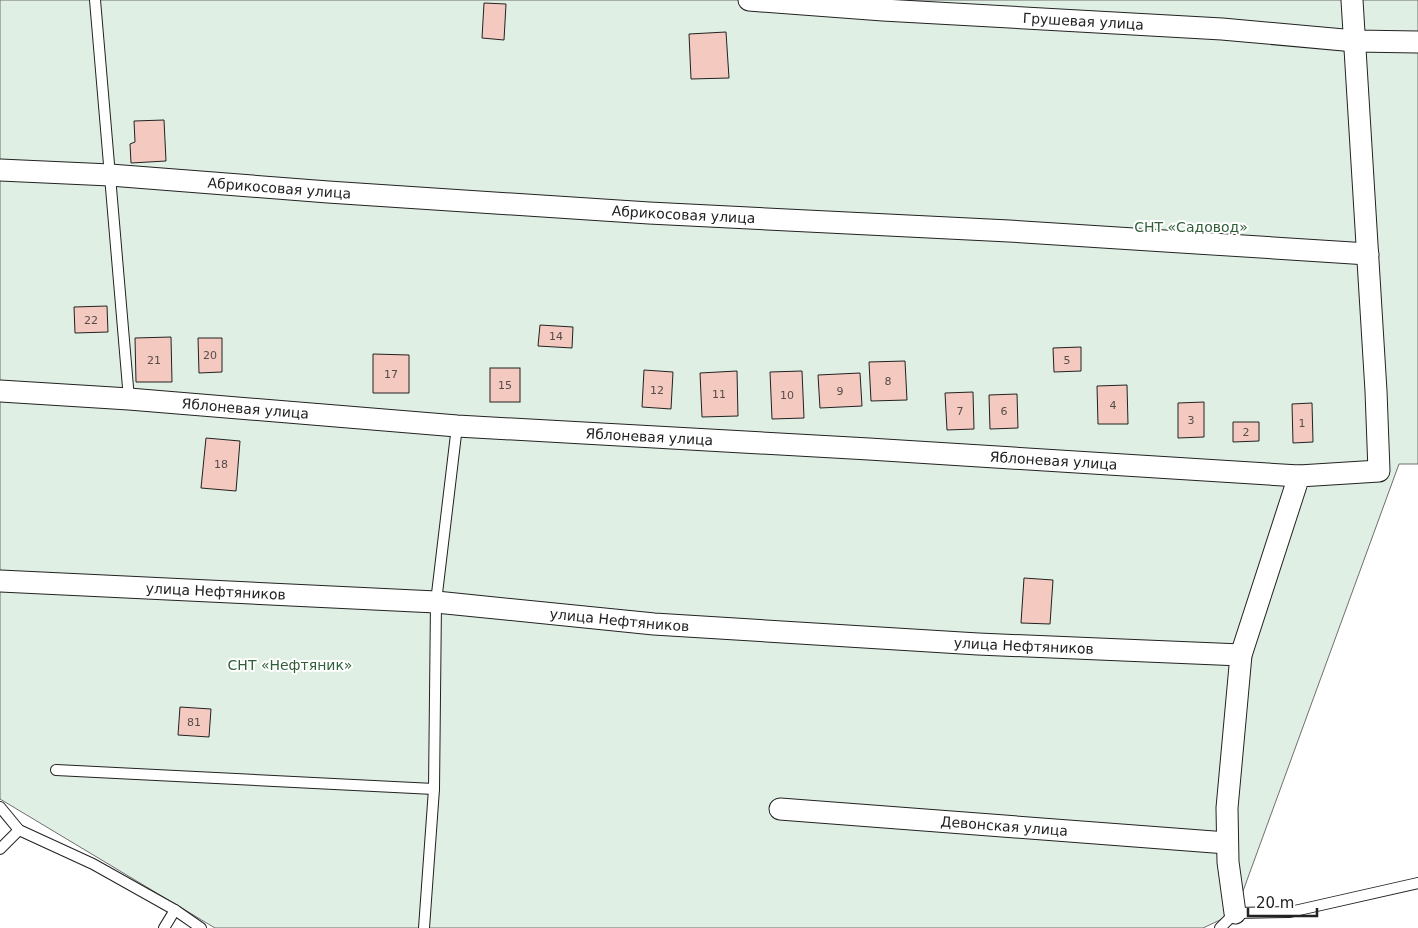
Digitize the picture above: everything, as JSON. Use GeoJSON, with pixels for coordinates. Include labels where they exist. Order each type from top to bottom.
{"type":"FeatureCollection","features":[{"type":"Feature","properties":{"kind":"street","name":"Грушевая улица"},"geometry":{"type":"LineString","coordinates":[[749,0],[893,11],[1222,29],[1355,41],[1418,42]]}},
{"type":"Feature","properties":{"kind":"street"},"geometry":{"type":"LineString","coordinates":[[1352,0],[1368,254]]}},
{"type":"Feature","properties":{"kind":"street","name":"Абрикосовая улица"},"geometry":{"type":"LineString","coordinates":[[0,170],[110,175],[328,192],[649,213],[1009,231],[1368,254]]}},
{"type":"Feature","properties":{"kind":"street","name":"Яблоневая улица"},"geometry":{"type":"LineString","coordinates":[[0,391],[130,399],[457,426],[859,448],[1299,476],[1379,471],[1368,254]]}},
{"type":"Feature","properties":{"kind":"street"},"geometry":{"type":"LineString","coordinates":[[1235,913],[1228,862],[1227,808],[1241,655],[1299,476]]}},
{"type":"Feature","properties":{"kind":"street","name":"улица Нефтяников"},"geometry":{"type":"LineString","coordinates":[[0,582],[436,602],[654,624],[978,644],[1241,655]]}},
{"type":"Feature","properties":{"kind":"street","name":"Девонская улица"},"geometry":{"type":"LineString","coordinates":[[780,809],[1228,843]]}},
{"type":"Feature","properties":{"kind":"lane"},"geometry":{"type":"LineString","coordinates":[[95,0],[130,399]]}},
{"type":"Feature","properties":{"kind":"lane"},"geometry":{"type":"LineString","coordinates":[[424,928],[434,789],[436,602],[457,426]]}},
{"type":"Feature","properties":{"kind":"lane"},"geometry":{"type":"LineString","coordinates":[[56,770],[434,789]]}},
{"type":"Feature","properties":{"kind":"lane"},"geometry":{"type":"LineString","coordinates":[[0,807],[19,830],[93,864],[175,910],[200,928]]}},
{"type":"Feature","properties":{"kind":"lane"},"geometry":{"type":"LineString","coordinates":[[0,849],[19,830]]}},
{"type":"Feature","properties":{"kind":"lane"},"geometry":{"type":"LineString","coordinates":[[1220,928],[1235,913],[1290,912],[1418,883]]}},
{"type":"Feature","properties":{"kind":"lane"},"geometry":{"type":"LineString","coordinates":[[164,928],[175,910]]}},
{"type":"Feature","properties":{"kind":"green space"},"geometry":{"type":"Polygon","coordinates":[[[0,0],[1418,0],[1418,464],[1399,464],[1235,913],[1203,928],[215,928],[0,799],[0,0]]]}},
{"type":"Feature","properties":{"kind":"building"},"geometry":{"type":"Polygon","coordinates":[[[484,3],[506,4],[504,40],[482,38],[484,3]]]}},
{"type":"Feature","properties":{"kind":"building"},"geometry":{"type":"Polygon","coordinates":[[[726,32],[729,78],[691,79],[689,34],[726,32]]]}},
{"type":"Feature","properties":{"kind":"building"},"geometry":{"type":"Polygon","coordinates":[[[164,120],[166,161],[131,163],[130,144],[135,142],[134,121],[164,120]]]}},
{"type":"Feature","properties":{"kind":"building"},"geometry":{"type":"Polygon","coordinates":[[[107,306],[108,332],[75,333],[74,307],[107,306]]]}},
{"type":"Feature","properties":{"kind":"building"},"geometry":{"type":"Polygon","coordinates":[[[540,325],[573,327],[572,348],[538,346],[540,325]]]}},
{"type":"Feature","properties":{"kind":"building"},"geometry":{"type":"Polygon","coordinates":[[[171,337],[172,382],[136,382],[135,338],[171,337]]]}},
{"type":"Feature","properties":{"kind":"building"},"geometry":{"type":"Polygon","coordinates":[[[198,338],[222,338],[222,372],[199,373],[198,338]]]}},
{"type":"Feature","properties":{"kind":"building"},"geometry":{"type":"Polygon","coordinates":[[[1081,347],[1081,371],[1054,372],[1053,348],[1081,347]]]}},
{"type":"Feature","properties":{"kind":"building"},"geometry":{"type":"Polygon","coordinates":[[[373,354],[409,355],[409,393],[373,393],[373,354]]]}},
{"type":"Feature","properties":{"kind":"building"},"geometry":{"type":"Polygon","coordinates":[[[905,361],[907,400],[871,401],[869,362],[905,361]]]}},
{"type":"Feature","properties":{"kind":"building"},"geometry":{"type":"Polygon","coordinates":[[[490,368],[520,368],[520,402],[490,402],[490,368]]]}},
{"type":"Feature","properties":{"kind":"building"},"geometry":{"type":"Polygon","coordinates":[[[644,370],[673,372],[671,409],[642,407],[644,370]]]}},
{"type":"Feature","properties":{"kind":"building"},"geometry":{"type":"Polygon","coordinates":[[[737,371],[738,416],[702,417],[700,373],[737,371]]]}},
{"type":"Feature","properties":{"kind":"building"},"geometry":{"type":"Polygon","coordinates":[[[802,371],[804,418],[772,419],[770,372],[802,371]]]}},
{"type":"Feature","properties":{"kind":"building"},"geometry":{"type":"Polygon","coordinates":[[[860,373],[862,406],[820,408],[818,375],[860,373]]]}},
{"type":"Feature","properties":{"kind":"building"},"geometry":{"type":"Polygon","coordinates":[[[1127,385],[1128,424],[1098,424],[1097,386],[1127,385]]]}},
{"type":"Feature","properties":{"kind":"building"},"geometry":{"type":"Polygon","coordinates":[[[973,392],[974,429],[947,430],[945,393],[973,392]]]}},
{"type":"Feature","properties":{"kind":"building"},"geometry":{"type":"Polygon","coordinates":[[[1017,394],[1018,428],[990,429],[989,395],[1017,394]]]}},
{"type":"Feature","properties":{"kind":"building"},"geometry":{"type":"Polygon","coordinates":[[[1204,402],[1204,437],[1178,438],[1178,403],[1204,402]]]}},
{"type":"Feature","properties":{"kind":"building"},"geometry":{"type":"Polygon","coordinates":[[[1312,403],[1313,442],[1293,443],[1292,404],[1312,403]]]}},
{"type":"Feature","properties":{"kind":"building"},"geometry":{"type":"Polygon","coordinates":[[[1233,422],[1259,422],[1259,441],[1233,442],[1233,422]]]}},
{"type":"Feature","properties":{"kind":"building"},"geometry":{"type":"Polygon","coordinates":[[[206,438],[240,441],[236,491],[201,488],[206,438]]]}},
{"type":"Feature","properties":{"kind":"building"},"geometry":{"type":"Polygon","coordinates":[[[1024,578],[1053,580],[1050,624],[1021,623],[1024,578]]]}},
{"type":"Feature","properties":{"kind":"building"},"geometry":{"type":"Polygon","coordinates":[[[180,707],[211,709],[209,737],[178,735],[180,707]]]}},
{"type":"Feature","properties":{"kind":"park label","name":"СНТ «Садовод»"},"geometry":{"type":"Point","coordinates":[1191,227]}},
{"type":"Feature","properties":{"kind":"park label","name":"СНТ «Нефтяник»"},"geometry":{"type":"Point","coordinates":[290,665]}}]}
